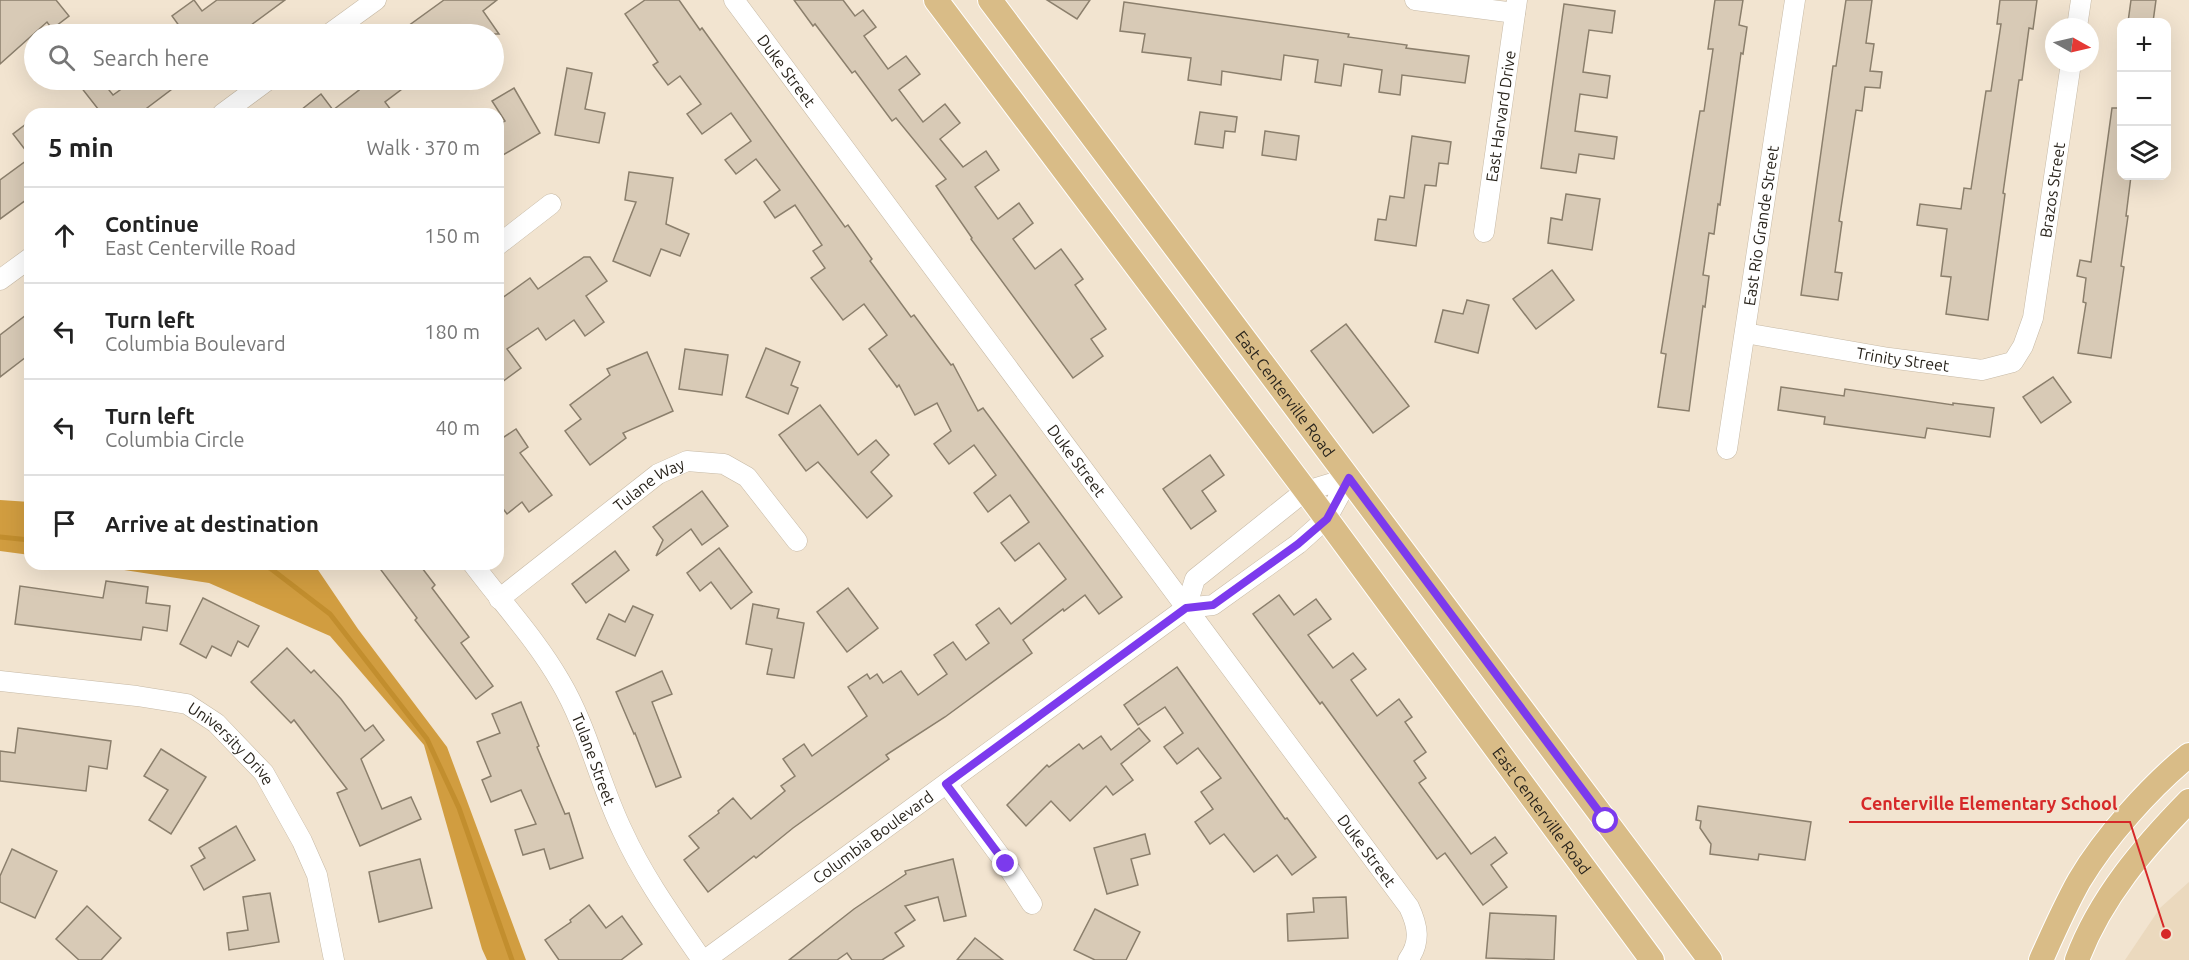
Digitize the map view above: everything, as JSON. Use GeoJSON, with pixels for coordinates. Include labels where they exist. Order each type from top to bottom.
{"type":"FeatureCollection","features":[{"type":"Feature","properties":{"kind":"main road","name":"East Centerville Road"},"geometry":{"type":"LineString","coordinates":[[990,0],[1710,960]]}},
{"type":"Feature","properties":{"kind":"main road","name":"East Centerville Road"},"geometry":{"type":"LineString","coordinates":[[945,3],[1652,960]]}},
{"type":"Feature","properties":{"kind":"main road"},"geometry":{"type":"LineString","coordinates":[[2041,960],[2080,879],[2141,801],[2189,755]]}},
{"type":"Feature","properties":{"kind":"main road"},"geometry":{"type":"LineString","coordinates":[[2077,960],[2100,914],[2130,865],[2189,801]]}},
{"type":"Feature","properties":{"kind":"street"},"geometry":{"type":"LineString","coordinates":[[343,24],[376,0]]}},
{"type":"Feature","properties":{"kind":"street","name":"Duke Street"},"geometry":{"type":"LineString","coordinates":[[734,0],[1409,907],[1417,925],[1415,945],[1408,960]]}},
{"type":"Feature","properties":{"kind":"street"},"geometry":{"type":"LineString","coordinates":[[1415,0],[1516,7]]}},
{"type":"Feature","properties":{"kind":"street","name":"East Rio Grande Street"},"geometry":{"type":"LineString","coordinates":[[1727,450],[1795,0]]}},
{"type":"Feature","properties":{"kind":"street"},"geometry":{"type":"LineString","coordinates":[[2078,18],[2081,0]]}},
{"type":"Feature","properties":{"kind":"street","name":"East Harvard Drive"},"geometry":{"type":"LineString","coordinates":[[1484,232],[1516,7]]}},
{"type":"Feature","properties":{"kind":"street","name":"Brazos Street"},"geometry":{"type":"LineString","coordinates":[[2033,318],[2070,72]]}},
{"type":"Feature","properties":{"kind":"street"},"geometry":{"type":"LineString","coordinates":[[230,108],[254,90]]}},
{"type":"Feature","properties":{"kind":"street"},"geometry":{"type":"LineString","coordinates":[[504,240],[551,204]]}},
{"type":"Feature","properties":{"kind":"street"},"geometry":{"type":"LineString","coordinates":[[0,280],[24,263]]}},
{"type":"Feature","properties":{"kind":"street","name":"Trinity Street"},"geometry":{"type":"LineString","coordinates":[[1745,333],[1889,358],[1982,370],[2013,362],[2023,346],[2033,318]]}},
{"type":"Feature","properties":{"kind":"street","name":"Tulane Way"},"geometry":{"type":"LineString","coordinates":[[499,599],[658,474],[687,461],[724,464],[747,477],[797,541]]}},
{"type":"Feature","properties":{"kind":"street"},"geometry":{"type":"LineString","coordinates":[[1186,608],[1196,579],[1306,491],[1349,478]]}},
{"type":"Feature","properties":{"kind":"street","name":"Columbia Boulevard"},"geometry":{"type":"LineString","coordinates":[[704,960],[1186,608],[1213,605],[1298,544],[1327,519],[1349,478]]}},
{"type":"Feature","properties":{"kind":"street","name":"Tulane Street"},"geometry":{"type":"LineString","coordinates":[[477,570],[537,645],[561,682],[582,725],[623,833],[657,895],[704,960]]}},
{"type":"Feature","properties":{"kind":"street","name":"University Drive"},"geometry":{"type":"LineString","coordinates":[[0,681],[137,696],[187,704],[216,723],[264,773],[302,841],[317,875],[334,960]]}},
{"type":"Feature","properties":{"kind":"street"},"geometry":{"type":"LineString","coordinates":[[946,784],[1006,864],[1032,904]]}},
{"type":"Feature","properties":{"kind":"shaded area"},"geometry":{"type":"Polygon","coordinates":[[[0,500],[24,502],[24,554],[0,551],[0,500]]]}},
{"type":"Feature","properties":{"kind":"shaded area"},"geometry":{"type":"Polygon","coordinates":[[[124,570],[318,570],[358,629],[447,747],[526,960],[487,960],[424,745],[330,636],[209,583],[124,570]]]}},
{"type":"Feature","properties":{"kind":"shaded area"},"geometry":{"type":"Polygon","coordinates":[[[2189,882],[2189,960],[2125,960],[2160,908],[2189,882]]]}},
{"type":"Feature","properties":{"kind":"building"},"geometry":{"type":"Polygon","coordinates":[[[0,0],[56,0],[69,16],[59,24],[47,22],[24,24],[24,43],[0,64],[0,0]]]}},
{"type":"Feature","properties":{"kind":"building"},"geometry":{"type":"Polygon","coordinates":[[[194,0],[202,11],[217,0],[285,0],[253,24],[178,24],[172,16],[194,0]]]}},
{"type":"Feature","properties":{"kind":"building"},"geometry":{"type":"Polygon","coordinates":[[[444,0],[497,0],[483,11],[492,24],[411,24],[444,0]]]}},
{"type":"Feature","properties":{"kind":"building"},"geometry":{"type":"Polygon","coordinates":[[[645,0],[679,0],[700,30],[702,28],[845,227],[848,225],[872,259],[870,261],[911,317],[914,315],[951,365],[953,364],[978,411],[983,408],[1122,597],[1099,614],[1085,595],[1064,611],[1063,609],[1023,640],[1032,653],[945,717],[886,755],[889,759],[708,892],[684,860],[699,848],[689,836],[719,813],[718,811],[733,798],[751,819],[785,791],[781,786],[795,776],[783,759],[804,744],[812,756],[867,716],[848,687],[867,674],[870,679],[877,674],[883,683],[901,671],[918,695],[947,674],[934,655],[953,642],[966,660],[989,643],[976,625],[999,608],[1011,624],[1066,579],[1039,543],[1015,561],[1001,543],[1029,522],[1010,495],[988,512],[974,493],[996,475],[974,445],[949,464],[934,444],[951,431],[937,403],[915,415],[899,385],[897,387],[869,349],[887,335],[864,304],[843,320],[811,278],[825,268],[813,251],[822,245],[795,205],[775,218],[764,202],[780,190],[756,159],[736,174],[725,160],[751,141],[731,113],[702,134],[687,114],[701,104],[680,76],[668,85],[653,65],[658,62],[625,14],[645,0]]]}},
{"type":"Feature","properties":{"kind":"building"},"geometry":{"type":"Polygon","coordinates":[[[794,0],[843,0],[855,16],[863,10],[876,27],[864,36],[888,69],[906,56],[920,74],[899,90],[923,122],[945,104],[960,123],[940,139],[963,167],[986,151],[999,170],[975,187],[998,219],[1019,203],[1033,223],[1013,239],[1035,269],[1061,249],[1083,279],[1075,285],[1106,329],[1091,339],[1103,356],[1073,378],[971,239],[936,186],[946,179],[896,118],[892,121],[855,71],[852,73],[794,0]]]}},
{"type":"Feature","properties":{"kind":"building"},"geometry":{"type":"Polygon","coordinates":[[[1047,0],[1090,0],[1077,19],[1047,0]]]}},
{"type":"Feature","properties":{"kind":"building"},"geometry":{"type":"Polygon","coordinates":[[[1715,0],[1743,0],[1739,25],[1747,27],[1743,54],[1741,53],[1720,205],[1718,204],[1714,234],[1709,233],[1703,275],[1709,276],[1689,411],[1658,407],[1666,354],[1661,353],[1700,111],[1704,111],[1713,49],[1708,49],[1715,0]]]}},
{"type":"Feature","properties":{"kind":"building"},"geometry":{"type":"Polygon","coordinates":[[[1846,0],[1872,0],[1866,43],[1874,44],[1870,71],[1882,72],[1880,88],[1865,87],[1862,111],[1856,110],[1839,221],[1842,222],[1835,272],[1842,273],[1838,300],[1801,295],[1833,66],[1836,66],[1846,0]]]}},
{"type":"Feature","properties":{"kind":"building"},"geometry":{"type":"Polygon","coordinates":[[[2000,0],[2037,0],[2033,29],[2029,28],[2022,80],[2019,80],[1988,320],[1946,314],[1951,277],[1941,276],[1947,229],[1917,225],[1920,204],[1961,209],[1964,188],[1971,189],[1986,91],[1991,91],[2001,24],[1997,24],[2000,0]]]}},
{"type":"Feature","properties":{"kind":"building"},"geometry":{"type":"Polygon","coordinates":[[[2131,0],[2156,0],[2154,18],[2129,18],[2131,0]]]}},
{"type":"Feature","properties":{"kind":"building"},"geometry":{"type":"Polygon","coordinates":[[[1124,2],[1349,34],[1348,37],[1407,45],[1406,48],[1469,56],[1465,83],[1402,75],[1400,95],[1379,92],[1382,70],[1344,64],[1341,86],[1315,82],[1318,60],[1284,55],[1281,80],[1222,71],[1221,85],[1188,80],[1191,58],[1142,52],[1145,34],[1120,31],[1124,2]]]}},
{"type":"Feature","properties":{"kind":"building"},"geometry":{"type":"Polygon","coordinates":[[[1564,4],[1615,11],[1612,33],[1589,30],[1583,72],[1610,76],[1607,98],[1580,94],[1575,131],[1617,137],[1614,159],[1579,154],[1576,173],[1541,168],[1564,4]]]}},
{"type":"Feature","properties":{"kind":"building"},"geometry":{"type":"Polygon","coordinates":[[[567,68],[592,73],[585,109],[605,113],[599,143],[555,135],[567,68]]]}},
{"type":"Feature","properties":{"kind":"building"},"geometry":{"type":"Polygon","coordinates":[[[514,88],[540,133],[504,154],[504,108],[497,108],[492,101],[514,88]]]}},
{"type":"Feature","properties":{"kind":"building"},"geometry":{"type":"Polygon","coordinates":[[[83,90],[109,90],[113,95],[120,90],[171,90],[147,108],[97,108],[83,90]]]}},
{"type":"Feature","properties":{"kind":"building"},"geometry":{"type":"Polygon","coordinates":[[[359,90],[401,90],[385,102],[390,108],[336,108],[359,90]]]}},
{"type":"Feature","properties":{"kind":"building"},"geometry":{"type":"Polygon","coordinates":[[[321,94],[332,108],[304,108],[321,94]]]}},
{"type":"Feature","properties":{"kind":"building"},"geometry":{"type":"Polygon","coordinates":[[[2112,108],[2117,108],[2117,180],[2130,180],[2121,266],[2124,267],[2111,358],[2078,353],[2086,303],[2083,302],[2086,278],[2077,276],[2080,260],[2091,262],[2112,108]]]}},
{"type":"Feature","properties":{"kind":"building"},"geometry":{"type":"Polygon","coordinates":[[[1200,112],[1237,117],[1235,132],[1225,131],[1223,148],[1195,144],[1200,112]]]}},
{"type":"Feature","properties":{"kind":"building"},"geometry":{"type":"Polygon","coordinates":[[[24,126],[24,148],[13,134],[24,126]]]}},
{"type":"Feature","properties":{"kind":"building"},"geometry":{"type":"Polygon","coordinates":[[[1265,131],[1299,136],[1296,160],[1262,155],[1265,131]]]}},
{"type":"Feature","properties":{"kind":"building"},"geometry":{"type":"Polygon","coordinates":[[[1412,136],[1451,142],[1448,164],[1439,163],[1436,186],[1425,185],[1416,246],[1375,240],[1378,219],[1386,220],[1390,196],[1404,198],[1412,136]]]}},
{"type":"Feature","properties":{"kind":"building"},"geometry":{"type":"Polygon","coordinates":[[[24,162],[24,201],[0,219],[0,180],[24,162]]]}},
{"type":"Feature","properties":{"kind":"building"},"geometry":{"type":"Polygon","coordinates":[[[629,172],[673,178],[666,224],[689,234],[680,256],[661,249],[650,276],[613,261],[636,202],[625,200],[629,172]]]}},
{"type":"Feature","properties":{"kind":"building"},"geometry":{"type":"Polygon","coordinates":[[[1566,194],[1600,199],[1592,250],[1548,243],[1551,218],[1562,220],[1566,194]]]}},
{"type":"Feature","properties":{"kind":"building"},"geometry":{"type":"Polygon","coordinates":[[[584,257],[590,257],[607,281],[586,296],[604,322],[585,336],[574,320],[546,340],[538,328],[507,349],[521,368],[504,381],[504,297],[530,278],[538,289],[584,257]]]}},
{"type":"Feature","properties":{"kind":"building"},"geometry":{"type":"Polygon","coordinates":[[[1552,270],[1574,300],[1536,329],[1513,299],[1552,270]]]}},
{"type":"Feature","properties":{"kind":"building"},"geometry":{"type":"Polygon","coordinates":[[[1467,300],[1489,305],[1478,353],[1435,342],[1443,310],[1463,314],[1467,300]]]}},
{"type":"Feature","properties":{"kind":"building"},"geometry":{"type":"Polygon","coordinates":[[[24,317],[24,359],[0,377],[0,335],[24,317]]]}},
{"type":"Feature","properties":{"kind":"building"},"geometry":{"type":"Polygon","coordinates":[[[1346,324],[1409,406],[1373,433],[1311,351],[1346,324]]]}},
{"type":"Feature","properties":{"kind":"building"},"geometry":{"type":"Polygon","coordinates":[[[766,348],[800,362],[791,385],[798,388],[788,414],[746,397],[766,348]]]}},
{"type":"Feature","properties":{"kind":"building"},"geometry":{"type":"Polygon","coordinates":[[[685,349],[728,355],[722,395],[679,389],[685,349]]]}},
{"type":"Feature","properties":{"kind":"building"},"geometry":{"type":"Polygon","coordinates":[[[647,352],[673,411],[623,433],[626,438],[590,465],[565,431],[581,419],[570,405],[610,375],[607,369],[647,352]]]}},
{"type":"Feature","properties":{"kind":"building"},"geometry":{"type":"Polygon","coordinates":[[[2053,377],[2071,402],[2041,423],[2023,397],[2053,377]]]}},
{"type":"Feature","properties":{"kind":"building"},"geometry":{"type":"Polygon","coordinates":[[[1781,387],[1844,396],[1845,389],[1953,405],[1953,403],[1994,408],[1990,437],[1927,428],[1925,438],[1824,424],[1825,417],[1778,410],[1781,387]]]}},
{"type":"Feature","properties":{"kind":"building"},"geometry":{"type":"Polygon","coordinates":[[[820,405],[858,455],[876,440],[889,455],[871,472],[892,496],[867,518],[818,462],[806,471],[779,435],[820,405]]]}},
{"type":"Feature","properties":{"kind":"building"},"geometry":{"type":"Polygon","coordinates":[[[516,429],[528,447],[520,453],[552,495],[529,512],[522,502],[507,514],[504,510],[504,437],[516,429]]]}},
{"type":"Feature","properties":{"kind":"building"},"geometry":{"type":"Polygon","coordinates":[[[1210,455],[1224,475],[1202,491],[1216,511],[1191,529],[1163,489],[1210,455]]]}},
{"type":"Feature","properties":{"kind":"building"},"geometry":{"type":"Polygon","coordinates":[[[702,491],[728,526],[702,545],[691,529],[656,556],[663,540],[653,527],[702,491]]]}},
{"type":"Feature","properties":{"kind":"building"},"geometry":{"type":"Polygon","coordinates":[[[719,548],[752,592],[731,609],[711,582],[700,591],[687,573],[719,548]]]}},
{"type":"Feature","properties":{"kind":"building"},"geometry":{"type":"Polygon","coordinates":[[[615,551],[629,570],[586,603],[572,584],[615,551]]]}},
{"type":"Feature","properties":{"kind":"building"},"geometry":{"type":"Polygon","coordinates":[[[381,570],[424,570],[435,585],[432,588],[469,637],[461,643],[493,686],[476,699],[415,620],[417,618],[381,570]]]}},
{"type":"Feature","properties":{"kind":"building"},"geometry":{"type":"Polygon","coordinates":[[[106,581],[148,587],[146,603],[170,606],[167,631],[143,627],[141,640],[15,624],[20,586],[103,598],[106,581]]]}},
{"type":"Feature","properties":{"kind":"building"},"geometry":{"type":"Polygon","coordinates":[[[848,588],[878,628],[847,652],[817,612],[848,588]]]}},
{"type":"Feature","properties":{"kind":"building"},"geometry":{"type":"Polygon","coordinates":[[[1279,595],[1294,615],[1316,599],[1331,619],[1308,635],[1333,668],[1353,653],[1366,669],[1351,680],[1377,716],[1399,699],[1412,717],[1405,722],[1426,752],[1414,761],[1426,778],[1419,783],[1471,854],[1495,837],[1507,853],[1491,865],[1507,887],[1483,905],[1445,853],[1437,859],[1322,702],[1320,704],[1253,614],[1279,595]]]}},
{"type":"Feature","properties":{"kind":"building"},"geometry":{"type":"Polygon","coordinates":[[[203,598],[259,626],[248,647],[238,641],[231,656],[212,646],[206,658],[180,644],[203,598]]]}},
{"type":"Feature","properties":{"kind":"building"},"geometry":{"type":"Polygon","coordinates":[[[753,604],[779,609],[777,618],[804,623],[794,678],[767,674],[772,649],[746,644],[753,604]]]}},
{"type":"Feature","properties":{"kind":"building"},"geometry":{"type":"Polygon","coordinates":[[[633,606],[653,615],[635,656],[597,639],[609,614],[625,622],[633,606]]]}},
{"type":"Feature","properties":{"kind":"building"},"geometry":{"type":"Polygon","coordinates":[[[287,648],[311,673],[314,670],[341,699],[365,731],[373,725],[384,740],[361,759],[382,809],[411,797],[421,819],[360,846],[337,793],[347,789],[294,720],[291,723],[251,682],[287,648]]]}},
{"type":"Feature","properties":{"kind":"building"},"geometry":{"type":"Polygon","coordinates":[[[1177,667],[1285,819],[1287,818],[1316,857],[1292,875],[1277,855],[1254,872],[1224,834],[1210,844],[1195,822],[1213,809],[1201,792],[1221,778],[1198,748],[1177,764],[1164,747],[1183,733],[1165,707],[1138,725],[1124,705],[1177,667]]]}},
{"type":"Feature","properties":{"kind":"building"},"geometry":{"type":"Polygon","coordinates":[[[662,671],[672,694],[652,702],[681,777],[656,787],[616,692],[662,671]]]}},
{"type":"Feature","properties":{"kind":"building"},"geometry":{"type":"Polygon","coordinates":[[[521,702],[565,814],[569,813],[583,858],[550,869],[544,849],[523,855],[515,830],[536,824],[521,790],[491,802],[482,780],[491,776],[477,742],[500,733],[492,714],[521,702]]]}},
{"type":"Feature","properties":{"kind":"building"},"geometry":{"type":"Polygon","coordinates":[[[18,728],[111,741],[107,769],[89,766],[86,791],[0,781],[0,751],[15,753],[18,728]]]}},
{"type":"Feature","properties":{"kind":"building"},"geometry":{"type":"Polygon","coordinates":[[[1139,728],[1150,741],[1121,764],[1133,780],[1113,795],[1106,786],[1070,821],[1051,801],[1026,826],[1007,805],[1047,765],[1049,767],[1079,744],[1083,749],[1101,736],[1111,750],[1139,728]]]}},
{"type":"Feature","properties":{"kind":"building"},"geometry":{"type":"Polygon","coordinates":[[[161,749],[206,777],[171,834],[149,820],[168,790],[144,776],[161,749]]]}},
{"type":"Feature","properties":{"kind":"building"},"geometry":{"type":"Polygon","coordinates":[[[1698,806],[1811,822],[1805,860],[1759,854],[1758,860],[1710,854],[1711,844],[1700,828],[1701,821],[1696,820],[1698,806]]]}},
{"type":"Feature","properties":{"kind":"building"},"geometry":{"type":"Polygon","coordinates":[[[236,826],[255,860],[204,890],[191,866],[205,858],[199,848],[236,826]]]}},
{"type":"Feature","properties":{"kind":"building"},"geometry":{"type":"Polygon","coordinates":[[[1145,834],[1150,854],[1131,859],[1138,885],[1107,894],[1094,848],[1145,834]]]}},
{"type":"Feature","properties":{"kind":"building"},"geometry":{"type":"Polygon","coordinates":[[[12,849],[57,871],[35,918],[0,902],[0,876],[12,849]]]}},
{"type":"Feature","properties":{"kind":"building"},"geometry":{"type":"Polygon","coordinates":[[[420,859],[432,908],[379,922],[369,872],[420,859]]]}},
{"type":"Feature","properties":{"kind":"building"},"geometry":{"type":"Polygon","coordinates":[[[953,859],[966,916],[944,921],[938,897],[905,906],[915,920],[895,933],[904,946],[882,960],[852,960],[847,953],[837,960],[789,960],[854,909],[906,874],[905,871],[953,859]]]}},
{"type":"Feature","properties":{"kind":"building"},"geometry":{"type":"Polygon","coordinates":[[[270,893],[279,942],[229,950],[227,933],[248,930],[243,897],[270,893]]]}},
{"type":"Feature","properties":{"kind":"building"},"geometry":{"type":"Polygon","coordinates":[[[1346,897],[1348,938],[1288,941],[1287,914],[1314,912],[1313,898],[1346,897]]]}},
{"type":"Feature","properties":{"kind":"building"},"geometry":{"type":"Polygon","coordinates":[[[589,905],[606,928],[622,916],[642,944],[621,960],[559,960],[545,940],[571,922],[570,920],[589,905]]]}},
{"type":"Feature","properties":{"kind":"building"},"geometry":{"type":"Polygon","coordinates":[[[87,906],[121,938],[101,960],[79,960],[56,939],[87,906]]]}},
{"type":"Feature","properties":{"kind":"building"},"geometry":{"type":"Polygon","coordinates":[[[1095,909],[1140,932],[1126,960],[1095,960],[1074,950],[1095,909]]]}},
{"type":"Feature","properties":{"kind":"building"},"geometry":{"type":"Polygon","coordinates":[[[1490,913],[1556,916],[1554,960],[1486,958],[1490,913]]]}},
{"type":"Feature","properties":{"kind":"building"},"geometry":{"type":"Polygon","coordinates":[[[975,938],[1003,960],[957,960],[975,938]]]}},
{"type":"Feature","properties":{"kind":"waterway"},"geometry":{"type":"LineString","coordinates":[[0,537],[24,539]]}},
{"type":"Feature","properties":{"kind":"waterway"},"geometry":{"type":"LineString","coordinates":[[273,570],[330,614],[427,739],[459,808],[512,960]]}},
{"type":"Feature","properties":{"kind":"place","name":"Centerville Elementary School"},"geometry":{"type":"Point","coordinates":[2166,934]}},
{"type":"Feature","properties":{"kind":"route"},"geometry":{"type":"LineString","coordinates":[[1006,864],[946,784],[1186,608],[1213,605],[1298,544],[1327,519],[1349,478],[1606,821]]}}]}
